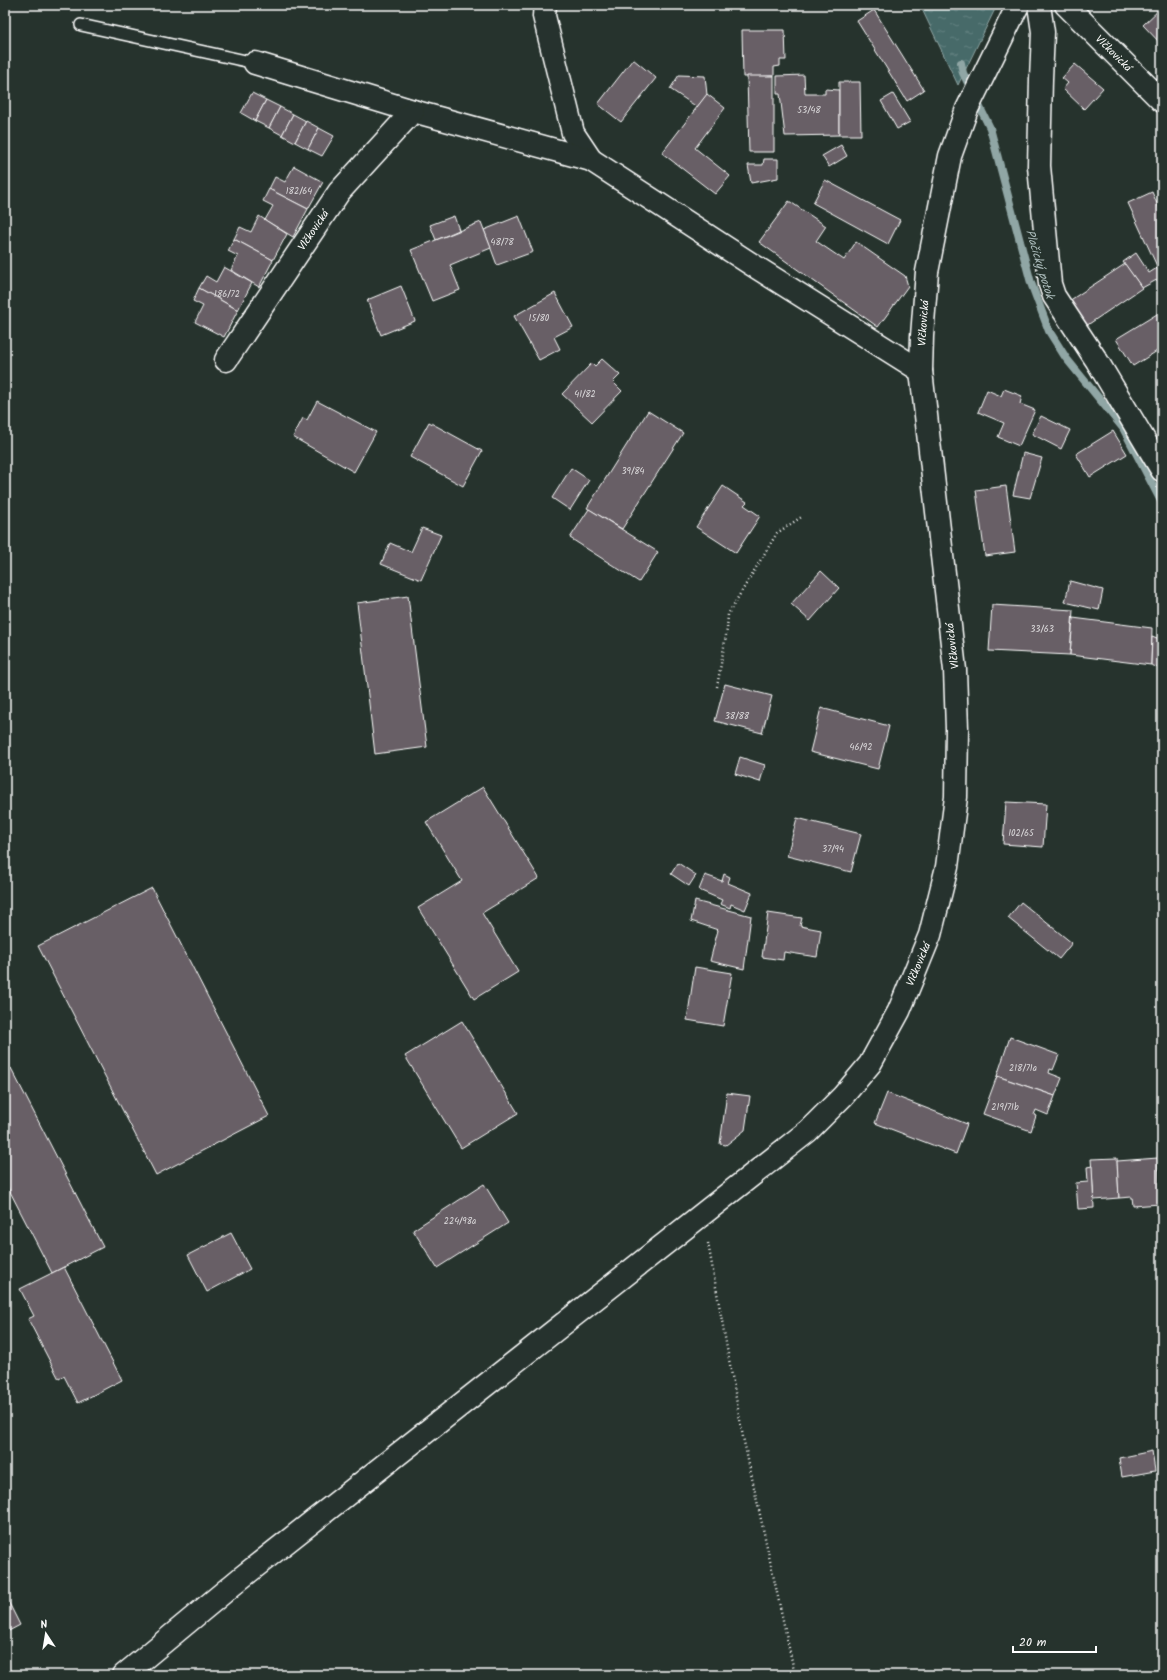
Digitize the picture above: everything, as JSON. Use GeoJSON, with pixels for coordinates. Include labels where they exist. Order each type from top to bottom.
{"type":"FeatureCollection","features":[{"type":"Feature","properties":{"kind":"street"},"geometry":{"type":"LineString","coordinates":[[545,5],[544,16],[573,133],[591,160]]}},
{"type":"Feature","properties":{"kind":"street","name":"Vlčkovická"},"geometry":{"type":"LineString","coordinates":[[124,1675],[241,1578],[702,1213],[808,1131],[843,1096],[870,1064],[899,1011],[930,935],[947,867],[956,797],[957,729],[955,670],[921,371],[926,272],[950,156],[967,109],[1018,5]]}},
{"type":"Feature","properties":{"kind":"street"},"geometry":{"type":"LineString","coordinates":[[1039,5],[1043,32],[1039,166],[1050,284],[1054,296],[1097,361],[1162,470]]}},
{"type":"Feature","properties":{"kind":"street","name":"Vlčkovická"},"geometry":{"type":"LineString","coordinates":[[1066,5],[1162,101]]}},
{"type":"Feature","properties":{"kind":"street"},"geometry":{"type":"LineString","coordinates":[[255,63],[413,111],[591,160],[748,262],[921,371]]}},
{"type":"Feature","properties":{"kind":"street","name":"Vlčkovická"},"geometry":{"type":"LineString","coordinates":[[226,360],[339,192],[413,111]]}},
{"type":"Feature","properties":{"kind":"lane"},"geometry":{"type":"LineString","coordinates":[[81,25],[255,63]]}},
{"type":"Feature","properties":{"kind":"path"},"geometry":{"type":"LineString","coordinates":[[717,687],[727,629],[728,614],[777,532],[803,516]]}},
{"type":"Feature","properties":{"kind":"path"},"geometry":{"type":"LineString","coordinates":[[702,1213],[743,1437],[794,1675]]}},
{"type":"Feature","properties":{"kind":"water"},"geometry":{"type":"Polygon","coordinates":[[[920,5],[997,5],[958,85],[920,5]]]}},
{"type":"Feature","properties":{"kind":"building"},"geometry":{"type":"Polygon","coordinates":[[[1162,7],[1162,45],[1143,25],[1162,7]]]}},
{"type":"Feature","properties":{"kind":"building"},"geometry":{"type":"Polygon","coordinates":[[[874,10],[924,90],[907,101],[857,21],[874,10]]]}},
{"type":"Feature","properties":{"kind":"building"},"geometry":{"type":"Polygon","coordinates":[[[742,30],[785,30],[786,60],[780,60],[780,66],[774,67],[774,76],[743,77],[742,30]]]}},
{"type":"Feature","properties":{"kind":"building"},"geometry":{"type":"Polygon","coordinates":[[[633,59],[656,78],[621,122],[598,104],[633,59]]]}},
{"type":"Feature","properties":{"kind":"building"},"geometry":{"type":"Polygon","coordinates":[[[1075,64],[1103,88],[1084,109],[1063,89],[1068,83],[1062,78],[1075,64]]]}},
{"type":"Feature","properties":{"kind":"building"},"geometry":{"type":"Polygon","coordinates":[[[679,75],[705,76],[707,95],[697,107],[670,89],[679,75]]]}},
{"type":"Feature","properties":{"kind":"building"},"geometry":{"type":"Polygon","coordinates":[[[804,75],[805,94],[825,94],[825,89],[839,90],[839,135],[785,136],[780,94],[777,94],[777,76],[804,75]]]}},
{"type":"Feature","properties":{"kind":"building"},"geometry":{"type":"Polygon","coordinates":[[[747,76],[774,76],[774,152],[749,152],[747,76]]]}},
{"type":"Feature","properties":{"kind":"building"},"geometry":{"type":"Polygon","coordinates":[[[839,82],[860,82],[861,135],[839,135],[839,82]]]}},
{"type":"Feature","properties":{"kind":"building"},"geometry":{"type":"Polygon","coordinates":[[[252,93],[266,100],[255,121],[241,113],[252,93]]]}},
{"type":"Feature","properties":{"kind":"building"},"geometry":{"type":"Polygon","coordinates":[[[707,94],[725,108],[695,148],[730,176],[715,194],[662,153],[707,94]]]}},
{"type":"Feature","properties":{"kind":"building"},"geometry":{"type":"Polygon","coordinates":[[[893,94],[910,122],[897,129],[881,101],[893,94]]]}},
{"type":"Feature","properties":{"kind":"building"},"geometry":{"type":"Polygon","coordinates":[[[266,100],[280,107],[269,128],[255,121],[266,100]]]}},
{"type":"Feature","properties":{"kind":"building"},"geometry":{"type":"Polygon","coordinates":[[[280,107],[293,114],[282,135],[269,128],[280,107]]]}},
{"type":"Feature","properties":{"kind":"building"},"geometry":{"type":"Polygon","coordinates":[[[293,114],[306,121],[295,142],[282,135],[293,114]]]}},
{"type":"Feature","properties":{"kind":"building"},"geometry":{"type":"Polygon","coordinates":[[[306,121],[319,128],[308,149],[295,142],[306,121]]]}},
{"type":"Feature","properties":{"kind":"building"},"geometry":{"type":"Polygon","coordinates":[[[319,128],[334,136],[322,156],[308,149],[319,128]]]}},
{"type":"Feature","properties":{"kind":"building"},"geometry":{"type":"Polygon","coordinates":[[[841,145],[847,156],[829,167],[822,156],[841,145]]]}},
{"type":"Feature","properties":{"kind":"building"},"geometry":{"type":"Polygon","coordinates":[[[764,159],[778,159],[778,178],[751,183],[748,165],[763,165],[764,159]]]}},
{"type":"Feature","properties":{"kind":"building"},"geometry":{"type":"Polygon","coordinates":[[[294,166],[323,182],[308,209],[269,189],[275,177],[285,182],[294,166]]]}},
{"type":"Feature","properties":{"kind":"building"},"geometry":{"type":"Polygon","coordinates":[[[825,180],[900,220],[888,244],[813,203],[825,180]]]}},
{"type":"Feature","properties":{"kind":"building"},"geometry":{"type":"Polygon","coordinates":[[[269,189],[308,209],[293,237],[265,220],[273,206],[263,201],[269,189]]]}},
{"type":"Feature","properties":{"kind":"building"},"geometry":{"type":"Polygon","coordinates":[[[1152,192],[1162,215],[1162,277],[1128,203],[1152,192]]]}},
{"type":"Feature","properties":{"kind":"building"},"geometry":{"type":"Polygon","coordinates":[[[789,201],[826,226],[816,241],[844,260],[856,242],[905,276],[908,286],[878,327],[759,242],[789,201]]]}},
{"type":"Feature","properties":{"kind":"building"},"geometry":{"type":"Polygon","coordinates":[[[259,216],[287,234],[273,260],[234,239],[240,227],[251,232],[259,216]]]}},
{"type":"Feature","properties":{"kind":"building"},"geometry":{"type":"Polygon","coordinates":[[[454,216],[459,230],[436,240],[430,225],[454,216]]]}},
{"type":"Feature","properties":{"kind":"building"},"geometry":{"type":"Polygon","coordinates":[[[519,216],[533,252],[497,265],[484,230],[519,216]]]}},
{"type":"Feature","properties":{"kind":"building"},"geometry":{"type":"Polygon","coordinates":[[[481,222],[491,248],[450,265],[460,290],[432,301],[411,250],[481,222]]]}},
{"type":"Feature","properties":{"kind":"building"},"geometry":{"type":"Polygon","coordinates":[[[234,239],[273,260],[259,287],[231,270],[238,256],[228,251],[234,239]]]}},
{"type":"Feature","properties":{"kind":"building"},"geometry":{"type":"Polygon","coordinates":[[[1136,253],[1149,273],[1157,268],[1162,277],[1142,288],[1123,262],[1136,253]]]}},
{"type":"Feature","properties":{"kind":"building"},"geometry":{"type":"Polygon","coordinates":[[[1125,264],[1142,288],[1086,326],[1069,301],[1125,264]]]}},
{"type":"Feature","properties":{"kind":"building"},"geometry":{"type":"Polygon","coordinates":[[[224,267],[252,283],[238,310],[199,288],[206,276],[216,282],[224,267]]]}},
{"type":"Feature","properties":{"kind":"building"},"geometry":{"type":"Polygon","coordinates":[[[401,286],[415,321],[381,335],[367,300],[401,286]]]}},
{"type":"Feature","properties":{"kind":"building"},"geometry":{"type":"Polygon","coordinates":[[[199,288],[238,310],[224,337],[195,322],[203,306],[193,301],[199,288]]]}},
{"type":"Feature","properties":{"kind":"building"},"geometry":{"type":"Polygon","coordinates":[[[555,293],[573,327],[554,337],[560,349],[539,360],[514,316],[555,293]]]}},
{"type":"Feature","properties":{"kind":"building"},"geometry":{"type":"Polygon","coordinates":[[[1162,311],[1162,348],[1133,366],[1116,339],[1162,311]]]}},
{"type":"Feature","properties":{"kind":"building"},"geometry":{"type":"Polygon","coordinates":[[[602,359],[620,375],[613,382],[622,391],[592,422],[562,394],[592,363],[595,366],[602,359]]]}},
{"type":"Feature","properties":{"kind":"building"},"geometry":{"type":"Polygon","coordinates":[[[1004,389],[1022,396],[1020,404],[1035,410],[1019,446],[998,437],[1004,423],[978,412],[987,390],[1001,396],[1004,389]]]}},
{"type":"Feature","properties":{"kind":"building"},"geometry":{"type":"Polygon","coordinates":[[[317,401],[376,432],[354,472],[293,437],[303,418],[307,420],[317,401]]]}},
{"type":"Feature","properties":{"kind":"building"},"geometry":{"type":"Polygon","coordinates":[[[648,411],[683,433],[622,529],[587,508],[648,411]]]}},
{"type":"Feature","properties":{"kind":"building"},"geometry":{"type":"Polygon","coordinates":[[[1041,416],[1070,430],[1061,449],[1032,434],[1041,416]]]}},
{"type":"Feature","properties":{"kind":"building"},"geometry":{"type":"Polygon","coordinates":[[[429,422],[482,451],[463,486],[410,457],[429,422]]]}},
{"type":"Feature","properties":{"kind":"building"},"geometry":{"type":"Polygon","coordinates":[[[1113,431],[1127,454],[1090,477],[1076,454],[1113,431]]]}},
{"type":"Feature","properties":{"kind":"building"},"geometry":{"type":"Polygon","coordinates":[[[1023,453],[1042,458],[1030,498],[1013,495],[1023,453]]]}},
{"type":"Feature","properties":{"kind":"building"},"geometry":{"type":"Polygon","coordinates":[[[571,468],[589,480],[570,510],[552,498],[571,468]]]}},
{"type":"Feature","properties":{"kind":"building"},"geometry":{"type":"Polygon","coordinates":[[[723,486],[747,502],[744,505],[760,516],[736,553],[696,527],[723,486]]]}},
{"type":"Feature","properties":{"kind":"building"},"geometry":{"type":"Polygon","coordinates":[[[1006,486],[1015,552],[985,556],[976,490],[1006,486]]]}},
{"type":"Feature","properties":{"kind":"building"},"geometry":{"type":"Polygon","coordinates":[[[589,509],[658,552],[639,582],[570,538],[589,509]]]}},
{"type":"Feature","properties":{"kind":"building"},"geometry":{"type":"Polygon","coordinates":[[[422,528],[441,535],[421,580],[381,564],[390,543],[411,552],[422,528]]]}},
{"type":"Feature","properties":{"kind":"building"},"geometry":{"type":"Polygon","coordinates":[[[821,571],[839,588],[810,621],[791,604],[821,571]]]}},
{"type":"Feature","properties":{"kind":"building"},"geometry":{"type":"Polygon","coordinates":[[[1070,581],[1103,590],[1099,610],[1065,602],[1070,581]]]}},
{"type":"Feature","properties":{"kind":"building"},"geometry":{"type":"Polygon","coordinates":[[[408,596],[427,747],[375,754],[357,603],[408,596]]]}},
{"type":"Feature","properties":{"kind":"building"},"geometry":{"type":"Polygon","coordinates":[[[992,605],[1073,610],[1070,655],[989,651],[992,605]]]}},
{"type":"Feature","properties":{"kind":"building"},"geometry":{"type":"Polygon","coordinates":[[[1073,618],[1152,628],[1151,665],[1070,655],[1073,618]]]}},
{"type":"Feature","properties":{"kind":"building"},"geometry":{"type":"Polygon","coordinates":[[[1152,636],[1162,640],[1162,669],[1151,665],[1152,636]]]}},
{"type":"Feature","properties":{"kind":"building"},"geometry":{"type":"Polygon","coordinates":[[[725,684],[772,696],[762,733],[715,721],[725,684]]]}},
{"type":"Feature","properties":{"kind":"building"},"geometry":{"type":"Polygon","coordinates":[[[821,708],[889,726],[878,769],[810,752],[821,708]]]}},
{"type":"Feature","properties":{"kind":"building"},"geometry":{"type":"Polygon","coordinates":[[[740,757],[765,765],[760,782],[735,774],[740,757]]]}},
{"type":"Feature","properties":{"kind":"building"},"geometry":{"type":"Polygon","coordinates":[[[483,787],[539,878],[482,913],[518,972],[474,999],[418,908],[462,881],[426,822],[483,787]]]}},
{"type":"Feature","properties":{"kind":"building"},"geometry":{"type":"Polygon","coordinates":[[[1006,802],[1046,804],[1043,847],[1003,844],[1006,802]]]}},
{"type":"Feature","properties":{"kind":"building"},"geometry":{"type":"Polygon","coordinates":[[[797,818],[861,834],[851,872],[787,856],[797,818]]]}},
{"type":"Feature","properties":{"kind":"building"},"geometry":{"type":"Polygon","coordinates":[[[678,863],[696,875],[689,886],[671,874],[678,863]]]}},
{"type":"Feature","properties":{"kind":"building"},"geometry":{"type":"Polygon","coordinates":[[[724,874],[730,877],[728,883],[752,893],[745,910],[731,904],[730,908],[720,904],[722,900],[699,890],[705,875],[722,881],[724,874]]]}},
{"type":"Feature","properties":{"kind":"building"},"geometry":{"type":"Polygon","coordinates":[[[152,888],[269,1116],[156,1175],[38,946],[152,888]]]}},
{"type":"Feature","properties":{"kind":"building"},"geometry":{"type":"Polygon","coordinates":[[[695,901],[751,916],[744,969],[710,961],[718,930],[691,921],[695,901]]]}},
{"type":"Feature","properties":{"kind":"building"},"geometry":{"type":"Polygon","coordinates":[[[1021,902],[1072,943],[1059,959],[1008,918],[1021,902]]]}},
{"type":"Feature","properties":{"kind":"building"},"geometry":{"type":"Polygon","coordinates":[[[768,913],[802,918],[800,926],[821,930],[817,957],[784,952],[783,960],[762,957],[768,913]]]}},
{"type":"Feature","properties":{"kind":"building"},"geometry":{"type":"Polygon","coordinates":[[[695,967],[732,973],[723,1026],[687,1020],[695,967]]]}},
{"type":"Feature","properties":{"kind":"building"},"geometry":{"type":"Polygon","coordinates":[[[462,1021],[518,1113],[461,1148],[405,1056],[462,1021]]]}},
{"type":"Feature","properties":{"kind":"building"},"geometry":{"type":"Polygon","coordinates":[[[1010,1037],[1059,1055],[1053,1070],[1050,1069],[1049,1073],[1062,1078],[1055,1096],[997,1076],[1010,1037]]]}},
{"type":"Feature","properties":{"kind":"building"},"geometry":{"type":"Polygon","coordinates":[[[11,1068],[103,1247],[52,1273],[5,1182],[5,1071],[11,1068]]]}},
{"type":"Feature","properties":{"kind":"building"},"geometry":{"type":"Polygon","coordinates":[[[997,1076],[1055,1096],[1048,1115],[1036,1110],[1034,1115],[1036,1116],[1031,1131],[983,1114],[997,1076]]]}},
{"type":"Feature","properties":{"kind":"building"},"geometry":{"type":"Polygon","coordinates":[[[727,1093],[750,1096],[745,1130],[726,1145],[720,1144],[727,1093]]]}},
{"type":"Feature","properties":{"kind":"building"},"geometry":{"type":"Polygon","coordinates":[[[887,1093],[967,1124],[956,1154],[875,1123],[887,1093]]]}},
{"type":"Feature","properties":{"kind":"building"},"geometry":{"type":"Polygon","coordinates":[[[1117,1158],[1119,1198],[1094,1200],[1091,1159],[1117,1158]]]}},
{"type":"Feature","properties":{"kind":"building"},"geometry":{"type":"Polygon","coordinates":[[[1158,1158],[1160,1204],[1133,1206],[1132,1197],[1119,1198],[1117,1161],[1158,1158]]]}},
{"type":"Feature","properties":{"kind":"building"},"geometry":{"type":"Polygon","coordinates":[[[1092,1166],[1094,1208],[1078,1209],[1076,1183],[1088,1182],[1087,1167],[1092,1166]]]}},
{"type":"Feature","properties":{"kind":"building"},"geometry":{"type":"Polygon","coordinates":[[[484,1184],[508,1223],[437,1268],[413,1230],[484,1184]]]}},
{"type":"Feature","properties":{"kind":"building"},"geometry":{"type":"Polygon","coordinates":[[[231,1233],[250,1269],[207,1292],[188,1255],[231,1233]]]}},
{"type":"Feature","properties":{"kind":"building"},"geometry":{"type":"Polygon","coordinates":[[[64,1267],[122,1380],[78,1403],[64,1376],[59,1379],[28,1319],[34,1316],[20,1289],[64,1267]]]}},
{"type":"Feature","properties":{"kind":"building"},"geometry":{"type":"Polygon","coordinates":[[[1152,1451],[1155,1471],[1122,1477],[1119,1458],[1152,1451]]]}},
{"type":"Feature","properties":{"kind":"building"},"geometry":{"type":"Polygon","coordinates":[[[5,1595],[20,1625],[5,1633],[5,1595]]]}},
{"type":"Feature","properties":{"kind":"waterway","name":"Plačický potok"},"geometry":{"type":"LineString","coordinates":[[961,63],[963,73],[990,128],[1031,283],[1049,331],[1066,358],[1123,428],[1162,503]]}}]}
